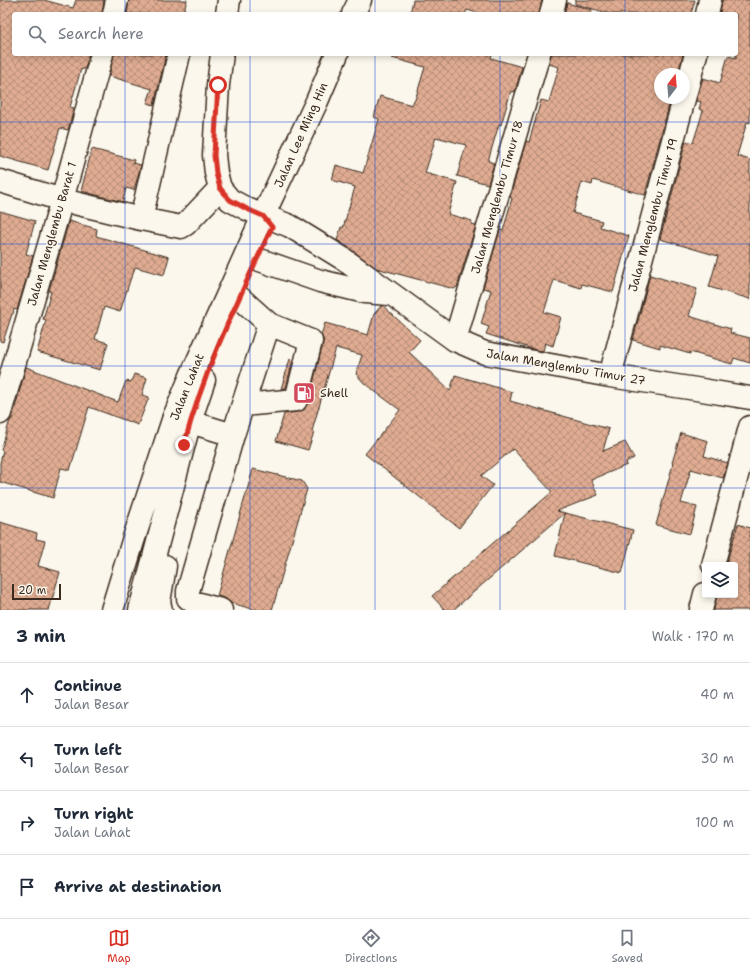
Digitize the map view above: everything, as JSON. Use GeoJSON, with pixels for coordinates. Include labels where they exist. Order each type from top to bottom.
{"type":"FeatureCollection","features":[{"type":"Feature","properties":{"kind":"street"},"geometry":{"type":"LineString","coordinates":[[114,12],[117,0]]}},
{"type":"Feature","properties":{"kind":"street"},"geometry":{"type":"LineString","coordinates":[[227,12],[229,0]]}},
{"type":"Feature","properties":{"kind":"street"},"geometry":{"type":"LineString","coordinates":[[354,12],[360,0]]}},
{"type":"Feature","properties":{"kind":"street"},"geometry":{"type":"LineString","coordinates":[[364,12],[369,0]]}},
{"type":"Feature","properties":{"kind":"street"},"geometry":{"type":"LineString","coordinates":[[552,12],[555,0]]}},
{"type":"Feature","properties":{"kind":"street"},"geometry":{"type":"LineString","coordinates":[[707,12],[710,0]]}},
{"type":"Feature","properties":{"kind":"street","name":"Jalan Menglembu Barat 1"},"geometry":{"type":"LineString","coordinates":[[0,413],[62,200],[101,56]]}},
{"type":"Feature","properties":{"kind":"street"},"geometry":{"type":"LineString","coordinates":[[141,219],[179,56]]}},
{"type":"Feature","properties":{"kind":"street"},"geometry":{"type":"LineString","coordinates":[[0,181],[62,200],[181,227],[186,224],[220,188],[216,173],[214,155],[218,85],[222,56]]}},
{"type":"Feature","properties":{"kind":"street","name":"Jalan Lee Ming Hin"},"geometry":{"type":"LineString","coordinates":[[272,219],[335,56]]}},
{"type":"Feature","properties":{"kind":"street","name":"Jalan Lee Ming Hin"},"geometry":{"type":"LineString","coordinates":[[272,219],[304,156],[345,56]]}},
{"type":"Feature","properties":{"kind":"street","name":"Jalan Menglembu Timur 18"},"geometry":{"type":"LineString","coordinates":[[455,340],[538,56]]}},
{"type":"Feature","properties":{"kind":"street","name":"Jalan Menglembu Timur 19"},"geometry":{"type":"LineString","coordinates":[[610,376],[695,56]]}},
{"type":"Feature","properties":{"kind":"street","name":"Jalan Menglembu Timur 27"},"geometry":{"type":"LineString","coordinates":[[220,188],[230,200],[247,209],[290,226],[342,258],[455,340],[485,353],[610,376],[750,398]]}},
{"type":"Feature","properties":{"kind":"street","name":"Jalan Lahat"},"geometry":{"type":"LineString","coordinates":[[235,294],[257,259],[272,219]]}},
{"type":"Feature","properties":{"kind":"street","name":"Jalan Lahat"},"geometry":{"type":"LineString","coordinates":[[112,610],[161,458],[203,384],[235,294],[272,219]]}},
{"type":"Feature","properties":{"kind":"street"},"geometry":{"type":"LineString","coordinates":[[320,281],[342,258]]}},
{"type":"Feature","properties":{"kind":"street"},"geometry":{"type":"LineString","coordinates":[[257,259],[320,281],[365,292],[390,294]]}},
{"type":"Feature","properties":{"kind":"street"},"geometry":{"type":"LineString","coordinates":[[235,294],[269,324],[311,341],[296,400],[243,405]]}},
{"type":"Feature","properties":{"kind":"street"},"geometry":{"type":"LineString","coordinates":[[221,610],[193,602],[188,598],[188,591],[233,435],[269,324]]}},
{"type":"Feature","properties":{"kind":"street"},"geometry":{"type":"LineString","coordinates":[[161,610],[159,602],[163,571],[176,524],[185,480],[182,419],[233,435]]}},
{"type":"Feature","properties":{"kind":"street","name":"Jalan Lahat"},"geometry":{"type":"LineString","coordinates":[[140,610],[182,419]]}},
{"type":"Feature","properties":{"kind":"street"},"geometry":{"type":"LineString","coordinates":[[714,562],[750,427]]}},
{"type":"Feature","properties":{"kind":"street"},"geometry":{"type":"LineString","coordinates":[[124,610],[131,576],[161,458]]}},
{"type":"Feature","properties":{"kind":"street"},"geometry":{"type":"LineString","coordinates":[[701,610],[704,598]]}},
{"type":"Feature","properties":{"kind":"building"},"geometry":{"type":"Polygon","coordinates":[[[0,0],[44,0],[73,8],[76,0],[104,0],[102,12],[12,12],[12,56],[88,56],[85,69],[81,69],[70,107],[74,108],[68,130],[60,128],[48,170],[0,156],[0,0]]]}},
{"type":"Feature","properties":{"kind":"building"},"geometry":{"type":"Polygon","coordinates":[[[129,0],[187,0],[184,12],[127,12],[129,0]]]}},
{"type":"Feature","properties":{"kind":"building"},"geometry":{"type":"Polygon","coordinates":[[[413,0],[542,0],[539,12],[474,12],[467,10],[466,12],[410,12],[413,0]]]}},
{"type":"Feature","properties":{"kind":"building"},"geometry":{"type":"Polygon","coordinates":[[[575,0],[695,0],[692,12],[604,12],[575,4],[575,0]]]}},
{"type":"Feature","properties":{"kind":"building"},"geometry":{"type":"Polygon","coordinates":[[[722,0],[750,0],[750,123],[747,122],[737,156],[750,160],[750,299],[709,287],[718,256],[660,239],[686,141],[693,143],[703,111],[699,109],[701,102],[696,101],[703,78],[720,83],[728,56],[736,58],[736,56],[738,56],[738,12],[720,12],[722,0]]]}},
{"type":"Feature","properties":{"kind":"building"},"geometry":{"type":"Polygon","coordinates":[[[567,3],[592,10],[592,12],[565,12],[567,3]]]}},
{"type":"Feature","properties":{"kind":"building"},"geometry":{"type":"Polygon","coordinates":[[[114,56],[166,56],[154,105],[147,103],[152,89],[109,76],[114,56]]]}},
{"type":"Feature","properties":{"kind":"building"},"geometry":{"type":"Polygon","coordinates":[[[392,56],[492,56],[491,58],[522,67],[515,92],[511,91],[501,125],[499,124],[488,161],[494,163],[488,184],[457,176],[466,145],[436,137],[425,173],[457,182],[448,214],[472,221],[471,224],[476,225],[457,287],[454,289],[376,268],[337,240],[341,227],[343,228],[355,187],[332,180],[336,165],[363,173],[379,119],[374,117],[380,96],[412,105],[415,100],[425,67],[392,58],[392,56]]]}},
{"type":"Feature","properties":{"kind":"building"},"geometry":{"type":"Polygon","coordinates":[[[551,56],[682,56],[680,68],[654,68],[654,104],[669,104],[645,195],[593,180],[592,185],[582,182],[573,213],[602,221],[600,227],[629,236],[613,292],[582,284],[581,288],[554,280],[544,312],[561,317],[553,346],[545,343],[543,351],[486,334],[489,327],[481,324],[491,290],[483,288],[500,230],[503,231],[512,198],[510,197],[526,141],[529,142],[541,100],[549,102],[559,67],[549,64],[551,56]]]}},
{"type":"Feature","properties":{"kind":"building"},"geometry":{"type":"Polygon","coordinates":[[[92,149],[134,160],[133,163],[141,165],[134,190],[126,188],[123,202],[81,191],[92,149]]]}},
{"type":"Feature","properties":{"kind":"building"},"geometry":{"type":"Polygon","coordinates":[[[0,211],[35,221],[26,254],[33,256],[17,310],[14,309],[3,342],[0,341],[0,211]]]}},
{"type":"Feature","properties":{"kind":"building"},"geometry":{"type":"Polygon","coordinates":[[[69,221],[97,229],[96,236],[169,257],[164,275],[135,267],[120,312],[104,307],[95,339],[108,343],[100,370],[37,352],[46,320],[43,319],[51,292],[49,291],[69,221]]]}},
{"type":"Feature","properties":{"kind":"building"},"geometry":{"type":"Polygon","coordinates":[[[650,275],[697,289],[689,316],[731,329],[730,333],[750,338],[750,363],[734,358],[732,364],[690,352],[690,354],[660,345],[660,348],[633,340],[650,275]]]}},
{"type":"Feature","properties":{"kind":"building"},"geometry":{"type":"Polygon","coordinates":[[[381,306],[383,306],[420,340],[409,352],[450,391],[455,375],[512,392],[510,401],[609,429],[603,451],[625,442],[634,458],[626,462],[627,465],[591,480],[598,495],[557,511],[565,513],[453,610],[445,610],[432,596],[552,492],[513,449],[481,476],[493,485],[459,528],[365,454],[400,410],[365,384],[356,374],[362,355],[336,348],[308,450],[276,441],[284,414],[304,410],[308,403],[323,344],[321,335],[325,323],[368,335],[374,314],[381,306]]]}},
{"type":"Feature","properties":{"kind":"building"},"geometry":{"type":"Polygon","coordinates":[[[290,359],[293,360],[286,388],[281,389],[290,359]]]}},
{"type":"Feature","properties":{"kind":"building"},"geometry":{"type":"Polygon","coordinates":[[[26,367],[118,402],[126,381],[131,382],[134,374],[147,378],[142,395],[149,397],[138,425],[89,407],[70,470],[61,468],[53,498],[0,482],[0,463],[3,451],[1,450],[10,420],[12,419],[26,367]]]}},
{"type":"Feature","properties":{"kind":"building"},"geometry":{"type":"Polygon","coordinates":[[[681,433],[708,441],[704,456],[728,463],[723,478],[691,469],[681,503],[697,507],[690,534],[656,525],[681,433]]]}},
{"type":"Feature","properties":{"kind":"building"},"geometry":{"type":"Polygon","coordinates":[[[253,469],[302,481],[307,489],[272,610],[256,610],[231,603],[225,598],[217,596],[253,469]]]}},
{"type":"Feature","properties":{"kind":"building"},"geometry":{"type":"Polygon","coordinates":[[[565,513],[633,530],[622,573],[555,556],[565,513]]]}},
{"type":"Feature","properties":{"kind":"building"},"geometry":{"type":"Polygon","coordinates":[[[0,522],[37,533],[36,539],[45,541],[38,566],[60,572],[49,610],[0,610],[0,522]]]}},
{"type":"Feature","properties":{"kind":"building"},"geometry":{"type":"Polygon","coordinates":[[[738,524],[750,528],[750,610],[714,610],[716,598],[738,598],[738,562],[727,562],[738,524]]]}},
{"type":"Feature","properties":{"kind":"place","name":"Shell"},"geometry":{"type":"Point","coordinates":[304,393]}},
{"type":"Feature","properties":{"kind":"route"},"geometry":{"type":"LineString","coordinates":[[184,445],[190,421],[203,384],[239,297],[272,227],[263,216],[230,200],[220,188],[216,173],[214,155],[218,85]]}}]}
